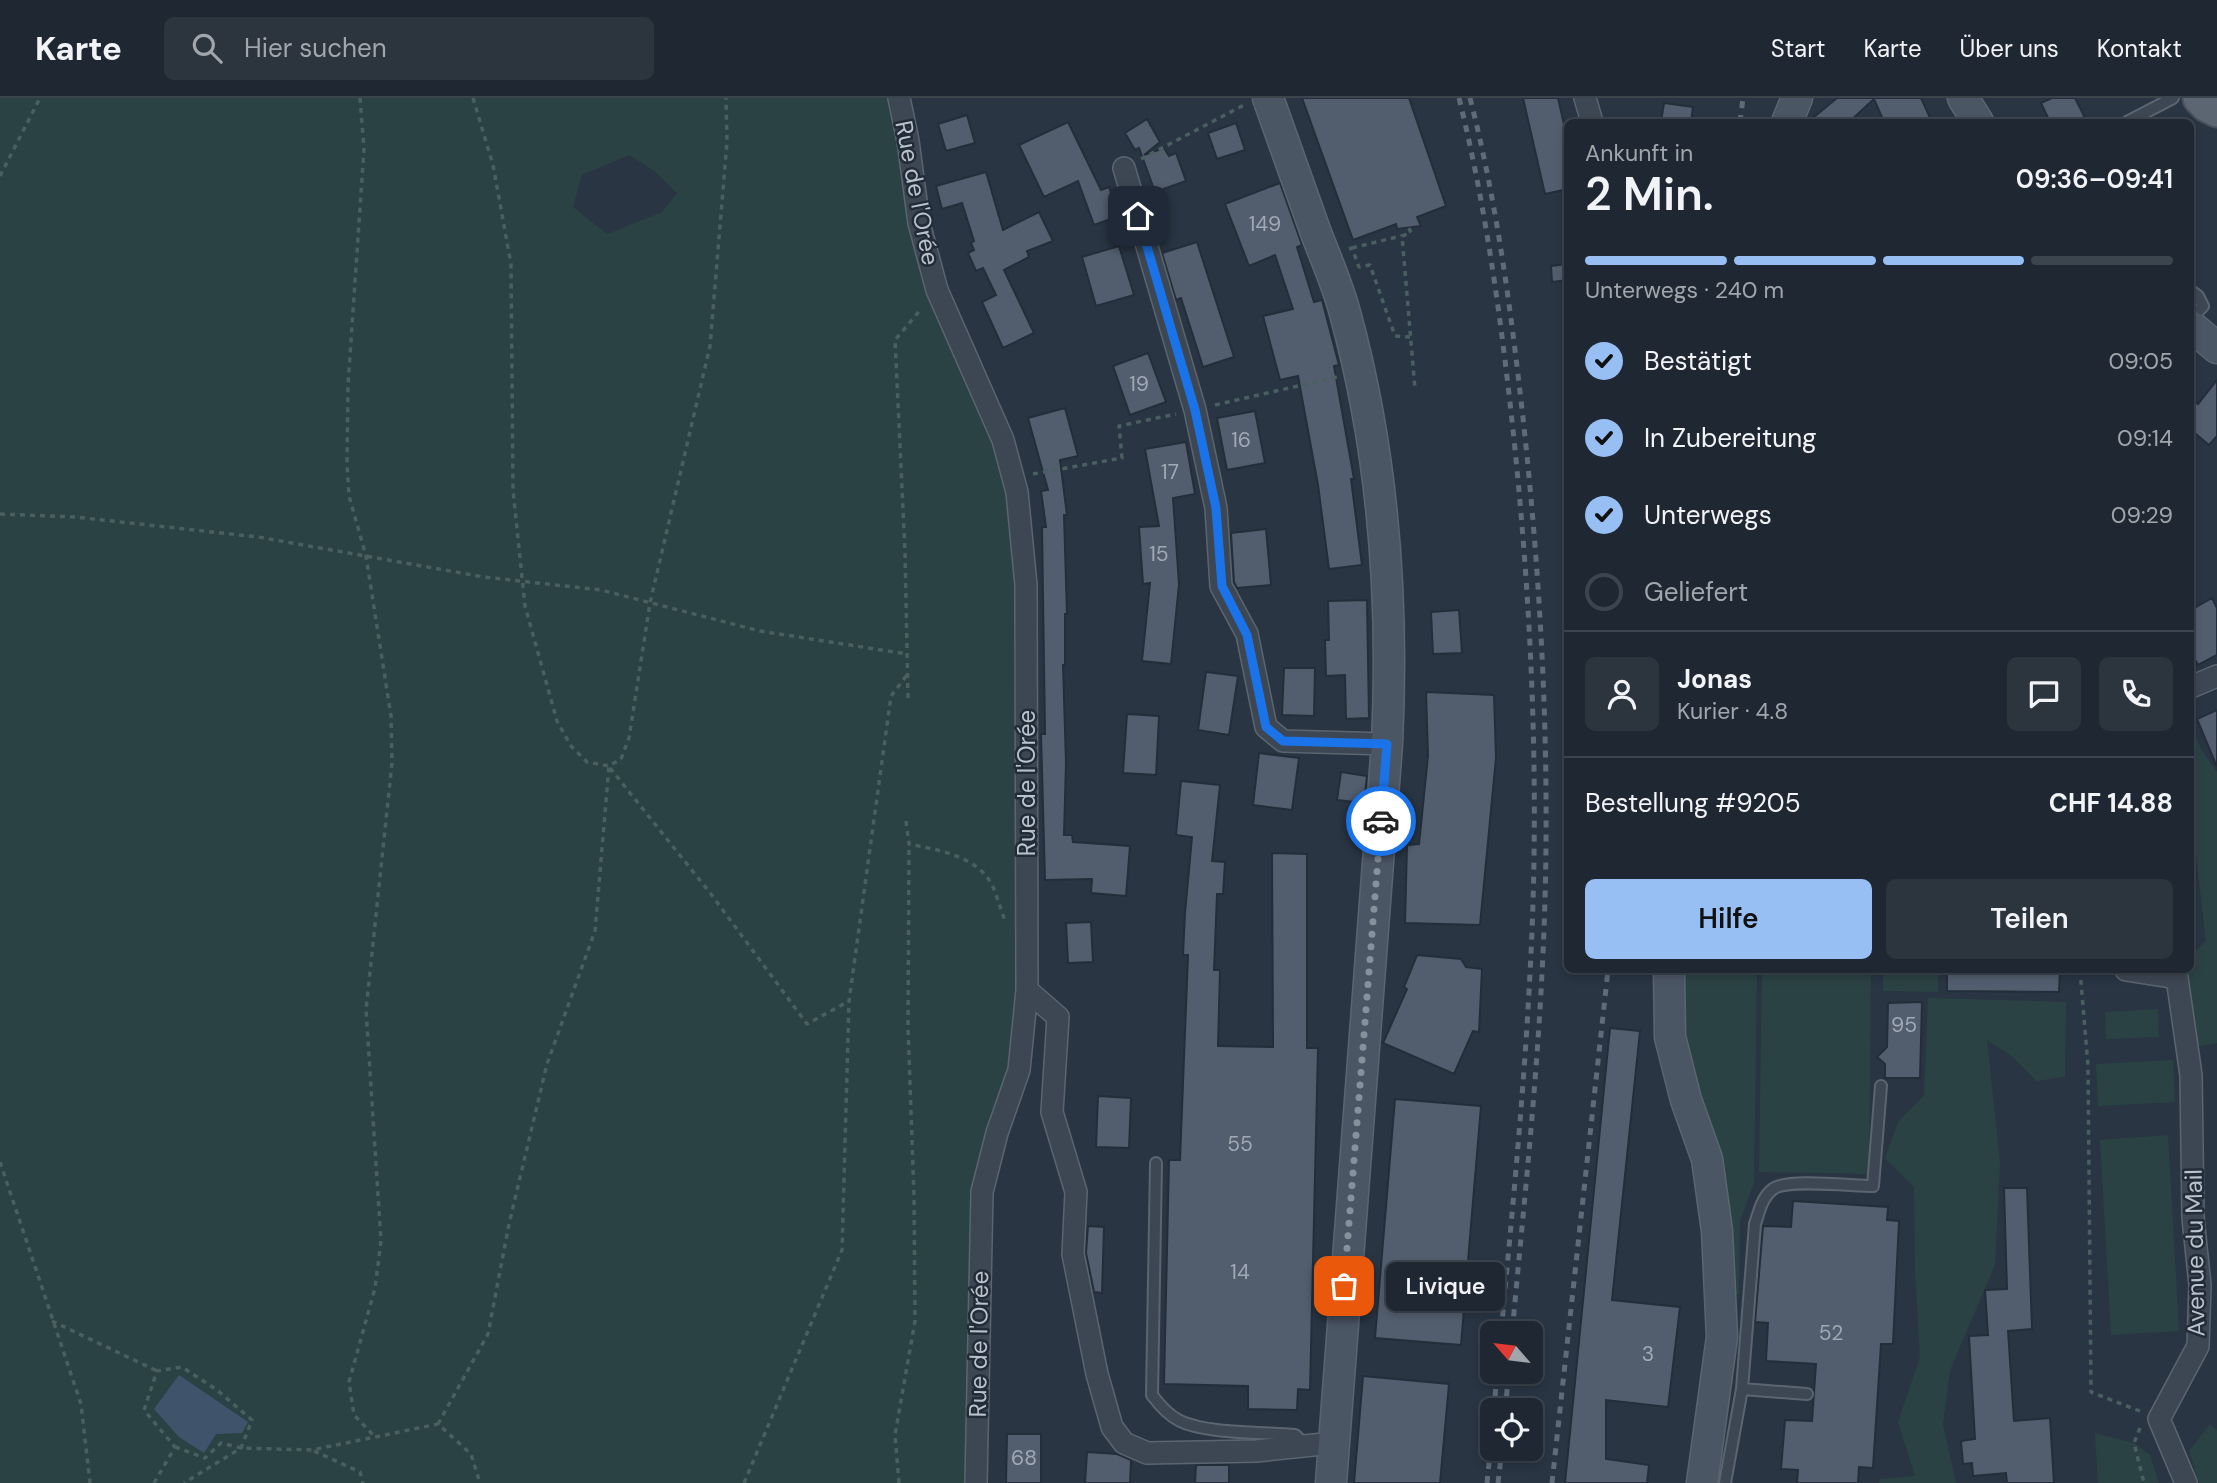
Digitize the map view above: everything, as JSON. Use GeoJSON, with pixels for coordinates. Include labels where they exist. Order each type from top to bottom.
{"type":"FeatureCollection","features":[{"type":"Feature","properties":{"kind":"main road"},"geometry":{"type":"LineString","coordinates":[[1788,119],[1797,98]]}},
{"type":"Feature","properties":{"kind":"main road"},"geometry":{"type":"LineString","coordinates":[[1963,98],[1976,119]]}},
{"type":"Feature","properties":{"kind":"main road"},"geometry":{"type":"LineString","coordinates":[[2200,98],[2217,110]]}},
{"type":"Feature","properties":{"kind":"main road"},"geometry":{"type":"LineString","coordinates":[[1261,99],[1342,301],[1366,391],[1382,498],[1389,583],[1391,667],[1387,744],[1320,1444],[1331,1483]]}},
{"type":"Feature","properties":{"kind":"main road"},"geometry":{"type":"LineString","coordinates":[[2194,329],[2217,348]]}},
{"type":"Feature","properties":{"kind":"main road"},"geometry":{"type":"LineString","coordinates":[[1669,973],[1670,1037],[1686,1100],[1707,1158],[1717,1231],[1722,1338],[1702,1483]]}},
{"type":"Feature","properties":{"kind":"street","name":"Rue de l'Orée"},"geometry":{"type":"LineString","coordinates":[[899,98],[919,223],[937,290],[1003,440],[1017,492],[1026,585],[1027,990],[1019,1070],[997,1133],[982,1192],[976,1483]]}},
{"type":"Feature","properties":{"kind":"street"},"geometry":{"type":"LineString","coordinates":[[1585,98],[1591,119]]}},
{"type":"Feature","properties":{"kind":"street"},"geometry":{"type":"LineString","coordinates":[[1124,168],[1195,410],[1216,508],[1222,586],[1247,635],[1266,727],[1283,741],[1387,744]]}},
{"type":"Feature","properties":{"kind":"street"},"geometry":{"type":"LineString","coordinates":[[2194,686],[2217,676]]}},
{"type":"Feature","properties":{"kind":"street","name":"Avenue du Mail"},"geometry":{"type":"LineString","coordinates":[[2145,973],[2177,978],[2192,1075],[2193,1218],[2200,1285],[2198,1346],[2152,1417]]}},
{"type":"Feature","properties":{"kind":"street"},"geometry":{"type":"LineString","coordinates":[[1027,990],[1059,1017],[1052,1112],[1076,1192],[1073,1254],[1097,1374],[1112,1427],[1124,1443],[1147,1453],[1256,1451],[1320,1444]]}},
{"type":"Feature","properties":{"kind":"street"},"geometry":{"type":"LineString","coordinates":[[2152,1417],[2186,1483]]}},
{"type":"Feature","properties":{"kind":"lane"},"geometry":{"type":"LineString","coordinates":[[2133,119],[2173,98]]}},
{"type":"Feature","properties":{"kind":"lane"},"geometry":{"type":"LineString","coordinates":[[2194,293],[2199,296],[2203,306],[2194,316]]}},
{"type":"Feature","properties":{"kind":"lane"},"geometry":{"type":"LineString","coordinates":[[1725,1483],[1742,1389],[1755,1224],[1763,1201],[1773,1188],[1789,1183],[1873,1186],[1881,1086]]}},
{"type":"Feature","properties":{"kind":"lane"},"geometry":{"type":"LineString","coordinates":[[1156,1163],[1152,1395],[1163,1409],[1178,1420],[1196,1427],[1295,1435],[1320,1444]]}},
{"type":"Feature","properties":{"kind":"lane"},"geometry":{"type":"LineString","coordinates":[[1742,1389],[1807,1394]]}},
{"type":"Feature","properties":{"kind":"path"},"geometry":{"type":"LineString","coordinates":[[0,176],[40,98]]}},
{"type":"Feature","properties":{"kind":"path"},"geometry":{"type":"LineString","coordinates":[[359,98],[364,149],[348,385],[346,464],[349,496],[366,556],[391,716],[392,762],[366,1010],[381,1241],[375,1287],[349,1382],[354,1415],[375,1437]]}},
{"type":"Feature","properties":{"kind":"path"},"geometry":{"type":"LineString","coordinates":[[473,98],[493,165],[511,264],[513,490],[525,606],[556,720],[571,746],[587,762],[609,766],[621,760],[629,738],[650,603],[710,346],[727,142],[726,98]]}},
{"type":"Feature","properties":{"kind":"path"},"geometry":{"type":"LineString","coordinates":[[1124,168],[1261,99]]}},
{"type":"Feature","properties":{"kind":"path"},"geometry":{"type":"LineString","coordinates":[[1343,251],[1402,236],[1410,233],[1409,228]]}},
{"type":"Feature","properties":{"kind":"path"},"geometry":{"type":"LineString","coordinates":[[1402,236],[1415,389]]}},
{"type":"Feature","properties":{"kind":"path"},"geometry":{"type":"LineString","coordinates":[[1352,248],[1359,267],[1370,265],[1395,336],[1411,337]]}},
{"type":"Feature","properties":{"kind":"path"},"geometry":{"type":"LineString","coordinates":[[908,698],[905,552],[895,340],[937,290]]}},
{"type":"Feature","properties":{"kind":"path"},"geometry":{"type":"LineString","coordinates":[[0,514],[75,517],[258,537],[484,577],[601,590],[760,631],[907,654]]}},
{"type":"Feature","properties":{"kind":"path"},"geometry":{"type":"LineString","coordinates":[[744,1483],[842,1250],[849,1001],[891,696],[907,675]]}},
{"type":"Feature","properties":{"kind":"path"},"geometry":{"type":"LineString","coordinates":[[609,766],[711,894],[807,1024],[849,1001]]}},
{"type":"Feature","properties":{"kind":"path"},"geometry":{"type":"LineString","coordinates":[[157,1371],[144,1410],[175,1447],[205,1458],[221,1443],[242,1448],[312,1450],[438,1424],[488,1334],[509,1224],[547,1064],[595,931],[609,766]]}},
{"type":"Feature","properties":{"kind":"path"},"geometry":{"type":"LineString","coordinates":[[899,1483],[895,1435],[915,1321],[908,989],[909,844],[906,821]]}},
{"type":"Feature","properties":{"kind":"path"},"geometry":{"type":"LineString","coordinates":[[909,844],[944,852],[971,863],[992,884],[1009,934]]}},
{"type":"Feature","properties":{"kind":"path"},"geometry":{"type":"LineString","coordinates":[[2080,973],[2088,1066],[2091,1392],[2152,1417],[2134,1443],[2144,1483]]}},
{"type":"Feature","properties":{"kind":"path"},"geometry":{"type":"LineString","coordinates":[[0,1162],[81,1404],[90,1483]]}},
{"type":"Feature","properties":{"kind":"path"},"geometry":{"type":"LineString","coordinates":[[52,1321],[157,1371],[182,1367],[217,1390],[252,1420],[242,1448],[184,1483]]}},
{"type":"Feature","properties":{"kind":"path"},"geometry":{"type":"LineString","coordinates":[[438,1424],[471,1454],[480,1483]]}},
{"type":"Feature","properties":{"kind":"path"},"geometry":{"type":"LineString","coordinates":[[154,1483],[175,1447]]}},
{"type":"Feature","properties":{"kind":"path"},"geometry":{"type":"LineString","coordinates":[[312,1450],[360,1472],[363,1483]]}},
{"type":"Feature","properties":{"kind":"green space"},"geometry":{"type":"Polygon","coordinates":[[[0,98],[899,98],[919,223],[1017,492],[1027,990],[982,1192],[976,1483],[0,1483],[0,98]],[[629,155],[582,175],[573,207],[607,234],[662,212],[677,193],[656,172],[629,155]]]}},
{"type":"Feature","properties":{"kind":"green space"},"geometry":{"type":"Polygon","coordinates":[[[2194,732],[2201,749],[2217,772],[2217,1043],[2195,1047],[2183,973],[2194,973],[2194,953],[2206,941],[2194,839],[2194,732]]]}},
{"type":"Feature","properties":{"kind":"green space"},"geometry":{"type":"Polygon","coordinates":[[[1679,973],[1757,973],[1754,1183],[1740,1221],[1739,1295],[1731,1294],[1676,1016],[1679,973]]]}},
{"type":"Feature","properties":{"kind":"green space"},"geometry":{"type":"Polygon","coordinates":[[[1762,973],[1871,973],[1869,1174],[1759,1172],[1762,973]]]}},
{"type":"Feature","properties":{"kind":"green space"},"geometry":{"type":"Polygon","coordinates":[[[1883,973],[1938,973],[1938,992],[1883,991],[1883,973]]]}},
{"type":"Feature","properties":{"kind":"green space"},"geometry":{"type":"Polygon","coordinates":[[[1928,998],[2066,1002],[2065,1077],[2036,1081],[2013,1057],[1987,1040],[2000,1162],[1995,1265],[1950,1370],[1943,1424],[1956,1483],[1879,1483],[1880,1479],[1915,1476],[1898,1422],[1920,1357],[1914,1187],[1885,1158],[1898,1122],[1924,1096],[1928,998]]]}},
{"type":"Feature","properties":{"kind":"green space"},"geometry":{"type":"Polygon","coordinates":[[[2158,1009],[2159,1037],[2106,1039],[2105,1012],[2158,1009]]]}},
{"type":"Feature","properties":{"kind":"green space"},"geometry":{"type":"Polygon","coordinates":[[[2173,1060],[2175,1102],[2098,1106],[2096,1064],[2173,1060]]]}},
{"type":"Feature","properties":{"kind":"green space"},"geometry":{"type":"Polygon","coordinates":[[[2168,1135],[2179,1331],[2111,1335],[2100,1140],[2168,1135]]]}},
{"type":"Feature","properties":{"kind":"green space"},"geometry":{"type":"Polygon","coordinates":[[[2210,1424],[2217,1430],[2217,1483],[2199,1483],[2189,1451],[2210,1424]]]}},
{"type":"Feature","properties":{"kind":"green space"},"geometry":{"type":"Polygon","coordinates":[[[2095,1433],[2134,1443],[2150,1455],[2159,1483],[2098,1483],[2095,1433]]]}},
{"type":"Feature","properties":{"kind":"water"},"geometry":{"type":"Polygon","coordinates":[[[179,1375],[248,1422],[242,1433],[216,1434],[204,1453],[179,1437],[154,1409],[179,1375]]]}},
{"type":"Feature","properties":{"kind":"building"},"geometry":{"type":"Polygon","coordinates":[[[1302,98],[1409,98],[1446,206],[1417,217],[1421,226],[1397,229],[1396,224],[1353,240],[1302,98]]]}},
{"type":"Feature","properties":{"kind":"building"},"geometry":{"type":"Polygon","coordinates":[[[1523,98],[1558,98],[1564,124],[1564,190],[1545,194],[1523,98]]]}},
{"type":"Feature","properties":{"kind":"building"},"geometry":{"type":"Polygon","coordinates":[[[1837,98],[1921,98],[1931,119],[1883,119],[1874,99],[1852,119],[1812,119],[1837,98]]]}},
{"type":"Feature","properties":{"kind":"building"},"geometry":{"type":"Polygon","coordinates":[[[2052,98],[2075,98],[2086,119],[2049,119],[2041,103],[2052,98]]]}},
{"type":"Feature","properties":{"kind":"building"},"geometry":{"type":"Polygon","coordinates":[[[1664,103],[1693,107],[1691,119],[1661,119],[1664,103]]]}},
{"type":"Feature","properties":{"kind":"building"},"geometry":{"type":"Polygon","coordinates":[[[967,115],[975,143],[946,151],[938,124],[967,115]]]}},
{"type":"Feature","properties":{"kind":"building"},"geometry":{"type":"Polygon","coordinates":[[[1147,119],[1160,142],[1144,155],[1164,148],[1169,156],[1176,153],[1186,181],[1155,192],[1139,148],[1135,150],[1125,133],[1147,119]]]}},
{"type":"Feature","properties":{"kind":"building"},"geometry":{"type":"Polygon","coordinates":[[[1068,122],[1101,190],[1109,187],[1119,216],[1094,225],[1078,181],[1044,197],[1019,145],[1068,122]]]}},
{"type":"Feature","properties":{"kind":"building"},"geometry":{"type":"Polygon","coordinates":[[[1236,123],[1245,150],[1217,159],[1208,133],[1236,123]]]}},
{"type":"Feature","properties":{"kind":"building"},"geometry":{"type":"Polygon","coordinates":[[[986,172],[1003,230],[1039,212],[1053,241],[1027,251],[1029,257],[1004,270],[1034,333],[1003,348],[982,302],[996,295],[983,268],[976,271],[968,253],[974,250],[971,243],[974,241],[962,203],[942,209],[936,186],[986,172]]]}},
{"type":"Feature","properties":{"kind":"building"},"geometry":{"type":"Polygon","coordinates":[[[1280,183],[1302,245],[1297,247],[1314,302],[1322,300],[1339,365],[1334,366],[1354,479],[1351,479],[1362,565],[1329,569],[1318,485],[1298,376],[1280,380],[1263,316],[1293,309],[1275,255],[1249,266],[1225,204],[1280,183]]]}},
{"type":"Feature","properties":{"kind":"building"},"geometry":{"type":"Polygon","coordinates":[[[1197,242],[1234,357],[1203,367],[1181,298],[1176,300],[1162,253],[1197,242]]]}},
{"type":"Feature","properties":{"kind":"building"},"geometry":{"type":"Polygon","coordinates":[[[1119,246],[1134,295],[1096,306],[1082,257],[1119,246]]]}},
{"type":"Feature","properties":{"kind":"building"},"geometry":{"type":"Polygon","coordinates":[[[1564,264],[1564,280],[1552,282],[1551,266],[1564,264]]]}},
{"type":"Feature","properties":{"kind":"building"},"geometry":{"type":"Polygon","coordinates":[[[1148,353],[1166,402],[1130,415],[1113,366],[1148,353]]]}},
{"type":"Feature","properties":{"kind":"building"},"geometry":{"type":"Polygon","coordinates":[[[2217,380],[2217,436],[2209,445],[2194,432],[2194,401],[2198,404],[2217,380]]]}},
{"type":"Feature","properties":{"kind":"building"},"geometry":{"type":"Polygon","coordinates":[[[1065,408],[1078,456],[1060,460],[1067,515],[1064,515],[1067,614],[1063,665],[1066,763],[1064,835],[1072,835],[1073,842],[1130,846],[1126,896],[1091,893],[1092,879],[1045,880],[1041,734],[1045,734],[1042,527],[1046,527],[1041,491],[1048,490],[1028,418],[1065,408]]]}},
{"type":"Feature","properties":{"kind":"building"},"geometry":{"type":"Polygon","coordinates":[[[1255,411],[1265,463],[1227,470],[1217,418],[1255,411]]]}},
{"type":"Feature","properties":{"kind":"building"},"geometry":{"type":"Polygon","coordinates":[[[1186,442],[1195,494],[1173,498],[1179,584],[1171,664],[1142,661],[1150,583],[1143,584],[1139,527],[1159,526],[1145,449],[1186,442]]]}},
{"type":"Feature","properties":{"kind":"building"},"geometry":{"type":"Polygon","coordinates":[[[1266,529],[1271,585],[1237,588],[1234,582],[1231,533],[1266,529]]]}},
{"type":"Feature","properties":{"kind":"building"},"geometry":{"type":"Polygon","coordinates":[[[2212,598],[2217,608],[2217,655],[2198,665],[2194,658],[2194,608],[2212,598]]]}},
{"type":"Feature","properties":{"kind":"building"},"geometry":{"type":"Polygon","coordinates":[[[1367,600],[1369,718],[1346,719],[1345,675],[1326,676],[1328,601],[1367,600]]]}},
{"type":"Feature","properties":{"kind":"building"},"geometry":{"type":"Polygon","coordinates":[[[1459,610],[1462,653],[1433,654],[1431,612],[1459,610]]]}},
{"type":"Feature","properties":{"kind":"building"},"geometry":{"type":"Polygon","coordinates":[[[1284,668],[1315,668],[1314,716],[1282,715],[1284,668]]]}},
{"type":"Feature","properties":{"kind":"building"},"geometry":{"type":"Polygon","coordinates":[[[1206,672],[1238,676],[1229,735],[1198,730],[1206,672]]]}},
{"type":"Feature","properties":{"kind":"building"},"geometry":{"type":"Polygon","coordinates":[[[1426,692],[1494,695],[1496,758],[1480,925],[1405,923],[1407,845],[1419,844],[1428,756],[1426,692]]]}},
{"type":"Feature","properties":{"kind":"building"},"geometry":{"type":"Polygon","coordinates":[[[2217,710],[2217,767],[2197,719],[2217,710]]]}},
{"type":"Feature","properties":{"kind":"building"},"geometry":{"type":"Polygon","coordinates":[[[1127,714],[1159,716],[1156,775],[1123,773],[1127,714]]]}},
{"type":"Feature","properties":{"kind":"building"},"geometry":{"type":"Polygon","coordinates":[[[1259,753],[1299,758],[1292,810],[1253,805],[1259,753]]]}},
{"type":"Feature","properties":{"kind":"building"},"geometry":{"type":"Polygon","coordinates":[[[1341,772],[1367,776],[1364,803],[1337,800],[1341,772]]]}},
{"type":"Feature","properties":{"kind":"building"},"geometry":{"type":"Polygon","coordinates":[[[1181,781],[1220,785],[1212,861],[1225,862],[1223,894],[1217,894],[1214,970],[1220,970],[1218,1046],[1273,1047],[1272,853],[1307,854],[1307,1048],[1318,1048],[1310,1390],[1298,1389],[1297,1410],[1248,1409],[1248,1386],[1164,1384],[1169,1160],[1180,1160],[1188,955],[1183,955],[1192,837],[1176,835],[1181,781]]]}},
{"type":"Feature","properties":{"kind":"building"},"geometry":{"type":"Polygon","coordinates":[[[1091,922],[1093,962],[1068,963],[1066,923],[1091,922]]]}},
{"type":"Feature","properties":{"kind":"building"},"geometry":{"type":"Polygon","coordinates":[[[1417,955],[1461,959],[1466,967],[1482,969],[1479,1032],[1473,1031],[1454,1074],[1383,1043],[1407,989],[1404,987],[1417,955]]]}},
{"type":"Feature","properties":{"kind":"building"},"geometry":{"type":"Polygon","coordinates":[[[1947,973],[2060,973],[2059,992],[1947,991],[1947,973]]]}},
{"type":"Feature","properties":{"kind":"building"},"geometry":{"type":"Polygon","coordinates":[[[1922,1002],[1920,1078],[1885,1078],[1885,1064],[1877,1057],[1887,1047],[1888,1003],[1922,1002]]]}},
{"type":"Feature","properties":{"kind":"building"},"geometry":{"type":"Polygon","coordinates":[[[1610,1028],[1640,1031],[1612,1300],[1680,1307],[1668,1407],[1606,1400],[1606,1459],[1649,1465],[1647,1483],[1565,1483],[1610,1028]]]}},
{"type":"Feature","properties":{"kind":"building"},"geometry":{"type":"Polygon","coordinates":[[[1098,1096],[1131,1098],[1129,1148],[1096,1147],[1098,1096]]]}},
{"type":"Feature","properties":{"kind":"building"},"geometry":{"type":"Polygon","coordinates":[[[1395,1099],[1481,1106],[1461,1345],[1375,1338],[1395,1099]]]}},
{"type":"Feature","properties":{"kind":"building"},"geometry":{"type":"Polygon","coordinates":[[[2004,1188],[2027,1188],[2032,1329],[2008,1331],[2014,1421],[2050,1418],[2054,1483],[2007,1483],[2006,1473],[1973,1476],[1972,1463],[1963,1464],[1961,1441],[1975,1439],[1969,1336],[1988,1335],[1985,1290],[2007,1289],[2004,1188]]]}},
{"type":"Feature","properties":{"kind":"building"},"geometry":{"type":"Polygon","coordinates":[[[1793,1201],[1888,1207],[1887,1220],[1899,1221],[1893,1344],[1881,1344],[1873,1468],[1859,1467],[1858,1483],[1797,1483],[1798,1470],[1781,1469],[1785,1420],[1812,1421],[1816,1364],[1766,1361],[1768,1323],[1755,1322],[1763,1226],[1791,1227],[1793,1201]]]}},
{"type":"Feature","properties":{"kind":"building"},"geometry":{"type":"Polygon","coordinates":[[[1088,1226],[1104,1227],[1102,1293],[1094,1292],[1086,1253],[1088,1226]]]}},
{"type":"Feature","properties":{"kind":"building"},"geometry":{"type":"Polygon","coordinates":[[[1363,1376],[1449,1384],[1440,1483],[1354,1483],[1363,1376]]]}},
{"type":"Feature","properties":{"kind":"building"},"geometry":{"type":"Polygon","coordinates":[[[1007,1434],[1041,1434],[1041,1483],[1006,1483],[1007,1434]]]}},
{"type":"Feature","properties":{"kind":"building"},"geometry":{"type":"Polygon","coordinates":[[[1087,1452],[1117,1454],[1131,1460],[1130,1483],[1085,1483],[1087,1452]]]}},
{"type":"Feature","properties":{"kind":"building"},"geometry":{"type":"Polygon","coordinates":[[[1196,1465],[1229,1465],[1229,1483],[1195,1483],[1196,1465]]]}},
{"type":"Feature","properties":{"kind":"railway"},"geometry":{"type":"LineString","coordinates":[[1459,98],[1485,222],[1503,347],[1520,498],[1532,701],[1534,837],[1530,973],[1502,1321]]}},
{"type":"Feature","properties":{"kind":"railway"},"geometry":{"type":"LineString","coordinates":[[1470,98],[1502,257],[1523,418],[1536,556],[1544,695],[1546,834],[1542,973],[1533,1108],[1513,1321]]}},
{"type":"Feature","properties":{"kind":"railway"},"geometry":{"type":"LineString","coordinates":[[1740,119],[1743,98]]}},
{"type":"Feature","properties":{"kind":"railway"},"geometry":{"type":"LineString","coordinates":[[1552,1483],[1608,973]]}},
{"type":"Feature","properties":{"kind":"railway"},"geometry":{"type":"LineString","coordinates":[[1495,1398],[1496,1384]]}},
{"type":"Feature","properties":{"kind":"railway"},"geometry":{"type":"LineString","coordinates":[[1506,1398],[1508,1384]]}},
{"type":"Feature","properties":{"kind":"railway"},"geometry":{"type":"LineString","coordinates":[[1487,1483],[1489,1461]]}},
{"type":"Feature","properties":{"kind":"railway"},"geometry":{"type":"LineString","coordinates":[[1498,1483],[1501,1461]]}},
{"type":"Feature","properties":{"kind":"way so far"},"geometry":{"type":"LineString","coordinates":[[1344,1286],[1381,821]]}},
{"type":"Feature","properties":{"kind":"place","name":"Livique"},"geometry":{"type":"Point","coordinates":[1344,1286]}},
{"type":"Feature","properties":{"kind":"route"},"geometry":{"type":"LineString","coordinates":[[1138,216],[1195,410],[1216,508],[1222,586],[1247,635],[1266,727],[1283,741],[1387,744],[1381,821]]}}]}
